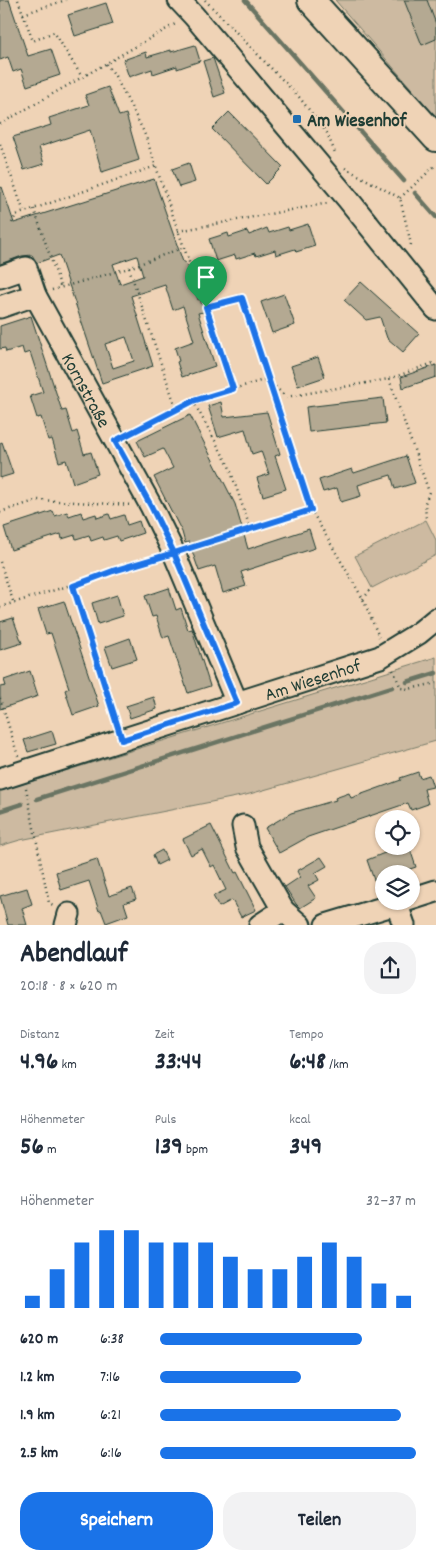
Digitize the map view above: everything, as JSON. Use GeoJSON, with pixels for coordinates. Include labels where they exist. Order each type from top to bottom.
{"type":"FeatureCollection","features":[{"type":"Feature","properties":{"kind":"main road"},"geometry":{"type":"LineString","coordinates":[[311,0],[436,138]]}},
{"type":"Feature","properties":{"kind":"street"},"geometry":{"type":"LineString","coordinates":[[179,0],[200,8],[347,198],[436,309]]}},
{"type":"Feature","properties":{"kind":"street","name":"Kornstraße"},"geometry":{"type":"LineString","coordinates":[[0,277],[26,268],[35,295],[151,506],[174,553],[237,703]]}},
{"type":"Feature","properties":{"kind":"street"},"geometry":{"type":"LineString","coordinates":[[0,307],[35,295]]}},
{"type":"Feature","properties":{"kind":"street","name":"Am Wiesenhof"},"geometry":{"type":"LineString","coordinates":[[0,779],[380,657],[389,659],[436,619]]}},
{"type":"Feature","properties":{"kind":"street"},"geometry":{"type":"LineString","coordinates":[[243,826],[247,847],[283,910],[300,925]]}},
{"type":"Feature","properties":{"kind":"street"},"geometry":{"type":"LineString","coordinates":[[420,897],[436,891]]}},
{"type":"Feature","properties":{"kind":"street"},"geometry":{"type":"LineString","coordinates":[[260,925],[283,910]]}},
{"type":"Feature","properties":{"kind":"street"},"geometry":{"type":"LineString","coordinates":[[326,925],[378,910]]}},
{"type":"Feature","properties":{"kind":"street"},"geometry":{"type":"LineString","coordinates":[[404,925],[405,910]]}},
{"type":"Feature","properties":{"kind":"path"},"geometry":{"type":"LineString","coordinates":[[18,0],[33,41],[54,32],[82,77]]}},
{"type":"Feature","properties":{"kind":"path"},"geometry":{"type":"LineString","coordinates":[[24,14],[66,0]]}},
{"type":"Feature","properties":{"kind":"path"},"geometry":{"type":"LineString","coordinates":[[0,124],[200,8],[299,97],[327,133],[338,160]]}},
{"type":"Feature","properties":{"kind":"path"},"geometry":{"type":"LineString","coordinates":[[106,64],[114,74],[144,132],[233,389]]}},
{"type":"Feature","properties":{"kind":"path"},"geometry":{"type":"LineString","coordinates":[[0,144],[24,212]]}},
{"type":"Feature","properties":{"kind":"path"},"geometry":{"type":"LineString","coordinates":[[400,198],[436,165]]}},
{"type":"Feature","properties":{"kind":"path"},"geometry":{"type":"LineString","coordinates":[[12,222],[16,215],[156,166]]}},
{"type":"Feature","properties":{"kind":"path"},"geometry":{"type":"LineString","coordinates":[[347,173],[342,166],[400,198],[411,244],[410,253],[404,246]]}},
{"type":"Feature","properties":{"kind":"path"},"geometry":{"type":"LineString","coordinates":[[178,231],[347,198]]}},
{"type":"Feature","properties":{"kind":"path"},"geometry":{"type":"LineString","coordinates":[[34,209],[62,288]]}},
{"type":"Feature","properties":{"kind":"path"},"geometry":{"type":"LineString","coordinates":[[35,295],[129,268],[184,247]]}},
{"type":"Feature","properties":{"kind":"path"},"geometry":{"type":"LineString","coordinates":[[129,268],[175,405],[179,408]]}},
{"type":"Feature","properties":{"kind":"path"},"geometry":{"type":"LineString","coordinates":[[206,307],[242,298],[311,510],[363,600],[401,688],[409,689],[436,683]]}},
{"type":"Feature","properties":{"kind":"path"},"geometry":{"type":"LineString","coordinates":[[267,379],[286,397],[389,378],[436,362]]}},
{"type":"Feature","properties":{"kind":"path"},"geometry":{"type":"LineString","coordinates":[[389,378],[430,492],[425,503],[426,520]]}},
{"type":"Feature","properties":{"kind":"path"},"geometry":{"type":"LineString","coordinates":[[115,441],[193,401],[267,379]]}},
{"type":"Feature","properties":{"kind":"path"},"geometry":{"type":"LineString","coordinates":[[193,401],[229,466],[250,528]]}},
{"type":"Feature","properties":{"kind":"path"},"geometry":{"type":"LineString","coordinates":[[0,512],[38,500],[151,506]]}},
{"type":"Feature","properties":{"kind":"path"},"geometry":{"type":"LineString","coordinates":[[0,608],[311,510]]}},
{"type":"Feature","properties":{"kind":"path"},"geometry":{"type":"LineString","coordinates":[[0,562],[14,604]]}},
{"type":"Feature","properties":{"kind":"path"},"geometry":{"type":"LineString","coordinates":[[73,586],[122,740]]}},
{"type":"Feature","properties":{"kind":"path"},"geometry":{"type":"LineString","coordinates":[[363,600],[372,588]]}},
{"type":"Feature","properties":{"kind":"path"},"geometry":{"type":"LineString","coordinates":[[0,698],[23,772],[49,903],[65,916]]}},
{"type":"Feature","properties":{"kind":"shaded area"},"geometry":{"type":"Polygon","coordinates":[[[335,0],[436,0],[436,117],[335,0]]]}},
{"type":"Feature","properties":{"kind":"shaded area"},"geometry":{"type":"Polygon","coordinates":[[[426,520],[436,540],[436,555],[372,588],[355,556],[426,520]]]}},
{"type":"Feature","properties":{"kind":"shaded area"},"geometry":{"type":"Polygon","coordinates":[[[436,657],[436,741],[246,795],[20,840],[0,846],[0,791],[436,657]]]}},
{"type":"Feature","properties":{"kind":"building"},"geometry":{"type":"Polygon","coordinates":[[[0,0],[9,0],[28,56],[51,49],[60,75],[27,86],[21,69],[13,72],[8,57],[0,60],[0,0]]]}},
{"type":"Feature","properties":{"kind":"building"},"geometry":{"type":"Polygon","coordinates":[[[404,0],[427,0],[436,24],[436,39],[422,45],[404,0]]]}},
{"type":"Feature","properties":{"kind":"building"},"geometry":{"type":"Polygon","coordinates":[[[106,3],[113,24],[75,36],[68,15],[106,3]]]}},
{"type":"Feature","properties":{"kind":"building"},"geometry":{"type":"Polygon","coordinates":[[[195,45],[200,61],[177,69],[177,66],[153,74],[152,69],[129,77],[123,60],[146,52],[147,57],[195,45]]]}},
{"type":"Feature","properties":{"kind":"building"},"geometry":{"type":"Polygon","coordinates":[[[213,58],[225,93],[214,97],[203,61],[213,58]]]}},
{"type":"Feature","properties":{"kind":"building"},"geometry":{"type":"Polygon","coordinates":[[[108,87],[119,116],[126,114],[139,160],[102,172],[90,130],[39,147],[44,164],[24,170],[13,137],[51,125],[49,118],[89,105],[85,95],[108,87]]]}},
{"type":"Feature","properties":{"kind":"building"},"geometry":{"type":"Polygon","coordinates":[[[229,112],[283,167],[266,184],[212,129],[229,112]]]}},
{"type":"Feature","properties":{"kind":"building"},"geometry":{"type":"Polygon","coordinates":[[[189,163],[195,182],[179,187],[172,169],[189,163]]]}},
{"type":"Feature","properties":{"kind":"building"},"geometry":{"type":"Polygon","coordinates":[[[154,179],[183,262],[185,262],[198,300],[200,299],[204,312],[198,313],[215,366],[182,377],[175,348],[194,341],[183,306],[173,310],[165,285],[131,296],[153,366],[102,383],[59,255],[37,263],[32,255],[22,256],[0,264],[0,188],[2,187],[14,223],[154,179]],[[137,256],[113,264],[120,284],[143,276],[137,256]],[[126,337],[105,344],[113,368],[134,361],[126,337]]]}},
{"type":"Feature","properties":{"kind":"building"},"geometry":{"type":"Polygon","coordinates":[[[308,224],[315,246],[296,252],[295,249],[276,255],[275,250],[256,256],[255,253],[236,259],[235,255],[216,261],[209,239],[228,233],[229,237],[247,231],[249,235],[267,228],[269,233],[288,227],[289,230],[308,224]]]}},
{"type":"Feature","properties":{"kind":"building"},"geometry":{"type":"Polygon","coordinates":[[[361,282],[419,334],[403,352],[387,338],[380,317],[366,320],[344,300],[361,282]]]}},
{"type":"Feature","properties":{"kind":"building"},"geometry":{"type":"Polygon","coordinates":[[[284,294],[295,325],[272,333],[261,302],[284,294]]]}},
{"type":"Feature","properties":{"kind":"building"},"geometry":{"type":"Polygon","coordinates":[[[31,316],[62,411],[66,410],[73,433],[77,431],[84,454],[91,452],[98,474],[73,483],[66,460],[59,462],[52,439],[48,440],[41,417],[37,418],[30,396],[43,392],[30,352],[24,354],[22,347],[6,352],[5,348],[0,349],[0,326],[31,316]]]}},
{"type":"Feature","properties":{"kind":"building"},"geometry":{"type":"Polygon","coordinates":[[[318,357],[325,377],[298,386],[291,366],[318,357]]]}},
{"type":"Feature","properties":{"kind":"building"},"geometry":{"type":"Polygon","coordinates":[[[436,365],[436,377],[403,388],[401,377],[436,365]]]}},
{"type":"Feature","properties":{"kind":"building"},"geometry":{"type":"Polygon","coordinates":[[[383,398],[386,423],[309,432],[306,407],[383,398]]]}},
{"type":"Feature","properties":{"kind":"building"},"geometry":{"type":"Polygon","coordinates":[[[221,402],[224,417],[267,412],[280,454],[275,456],[286,489],[263,496],[257,478],[269,474],[261,451],[252,454],[245,429],[218,437],[208,406],[221,402]]]}},
{"type":"Feature","properties":{"kind":"building"},"geometry":{"type":"Polygon","coordinates":[[[190,415],[235,504],[248,549],[309,529],[315,548],[241,572],[246,586],[223,593],[215,566],[199,571],[189,542],[185,543],[182,532],[154,477],[173,468],[163,449],[145,457],[137,441],[190,415]]]}},
{"type":"Feature","properties":{"kind":"building"},"geometry":{"type":"Polygon","coordinates":[[[2,442],[13,474],[0,478],[0,443],[2,442]]]}},
{"type":"Feature","properties":{"kind":"building"},"geometry":{"type":"Polygon","coordinates":[[[406,456],[415,483],[395,489],[391,475],[358,485],[361,496],[341,502],[337,488],[323,492],[319,480],[352,469],[354,473],[406,456]]]}},
{"type":"Feature","properties":{"kind":"building"},"geometry":{"type":"Polygon","coordinates":[[[53,511],[55,516],[67,512],[69,516],[81,512],[83,518],[96,514],[97,518],[109,514],[111,519],[124,515],[127,525],[139,521],[143,533],[119,541],[117,536],[104,540],[103,537],[91,541],[89,535],[76,539],[75,535],[62,539],[61,534],[11,550],[4,527],[53,511]]]}},
{"type":"Feature","properties":{"kind":"building"},"geometry":{"type":"Polygon","coordinates":[[[169,588],[176,610],[181,608],[188,630],[192,629],[210,686],[188,693],[169,636],[163,638],[156,616],[152,617],[145,596],[169,588]]]}},
{"type":"Feature","properties":{"kind":"building"},"geometry":{"type":"Polygon","coordinates":[[[117,595],[123,616],[98,624],[92,603],[117,595]]]}},
{"type":"Feature","properties":{"kind":"building"},"geometry":{"type":"Polygon","coordinates":[[[64,601],[99,706],[73,715],[65,690],[69,688],[51,633],[46,634],[38,609],[64,601]]]}},
{"type":"Feature","properties":{"kind":"building"},"geometry":{"type":"Polygon","coordinates":[[[13,618],[22,643],[0,650],[0,622],[13,618]]]}},
{"type":"Feature","properties":{"kind":"building"},"geometry":{"type":"Polygon","coordinates":[[[130,638],[137,659],[112,667],[105,647],[130,638]]]}},
{"type":"Feature","properties":{"kind":"building"},"geometry":{"type":"Polygon","coordinates":[[[30,671],[38,696],[0,709],[0,687],[6,686],[4,680],[30,671]]]}},
{"type":"Feature","properties":{"kind":"building"},"geometry":{"type":"Polygon","coordinates":[[[154,697],[157,709],[130,718],[126,706],[154,697]]]}},
{"type":"Feature","properties":{"kind":"building"},"geometry":{"type":"Polygon","coordinates":[[[52,731],[56,744],[28,752],[24,740],[52,731]]]}},
{"type":"Feature","properties":{"kind":"building"},"geometry":{"type":"Polygon","coordinates":[[[418,772],[420,778],[429,775],[433,787],[424,789],[428,804],[411,810],[408,803],[387,810],[375,810],[375,814],[308,837],[279,853],[265,828],[291,813],[336,800],[335,798],[349,793],[351,798],[401,780],[400,778],[418,772]]]}},
{"type":"Feature","properties":{"kind":"building"},"geometry":{"type":"Polygon","coordinates":[[[211,825],[256,910],[241,917],[232,900],[219,907],[213,896],[226,890],[214,865],[211,867],[202,849],[191,855],[183,839],[211,825]]]}},
{"type":"Feature","properties":{"kind":"building"},"geometry":{"type":"Polygon","coordinates":[[[162,850],[167,860],[157,865],[153,855],[162,850]]]}},
{"type":"Feature","properties":{"kind":"building"},"geometry":{"type":"Polygon","coordinates":[[[380,855],[412,855],[415,865],[375,865],[374,880],[367,860],[380,855]]]}},
{"type":"Feature","properties":{"kind":"building"},"geometry":{"type":"Polygon","coordinates":[[[321,857],[327,866],[315,873],[319,880],[308,886],[316,898],[300,908],[285,887],[300,877],[297,871],[321,857]]]}},
{"type":"Feature","properties":{"kind":"building"},"geometry":{"type":"Polygon","coordinates":[[[97,859],[109,896],[132,888],[136,899],[124,903],[128,915],[106,923],[101,910],[99,911],[89,881],[61,890],[56,872],[97,859]]]}},
{"type":"Feature","properties":{"kind":"building"},"geometry":{"type":"Polygon","coordinates":[[[27,888],[32,904],[22,908],[27,925],[8,925],[0,896],[27,888]]]}},
{"type":"Feature","properties":{"kind":"waterway"},"geometry":{"type":"LineString","coordinates":[[245,0],[404,181]]}},
{"type":"Feature","properties":{"kind":"waterway"},"geometry":{"type":"LineString","coordinates":[[415,193],[436,217]]}},
{"type":"Feature","properties":{"kind":"waterway"},"geometry":{"type":"LineString","coordinates":[[407,682],[436,673]]}},
{"type":"Feature","properties":{"kind":"waterway"},"geometry":{"type":"LineString","coordinates":[[37,799],[392,687]]}},
{"type":"Feature","properties":{"kind":"waterway"},"geometry":{"type":"LineString","coordinates":[[0,811],[22,804]]}},
{"type":"Feature","properties":{"kind":"place","name":"Am Wiesenhof"},"geometry":{"type":"Point","coordinates":[297,119]}},
{"type":"Feature","properties":{"kind":"route"},"geometry":{"type":"LineString","coordinates":[[206,307],[233,389],[193,401],[115,441],[151,506],[174,553],[113,571],[73,586],[122,740],[237,703],[174,553],[311,510],[242,298],[206,307]]}}]}
